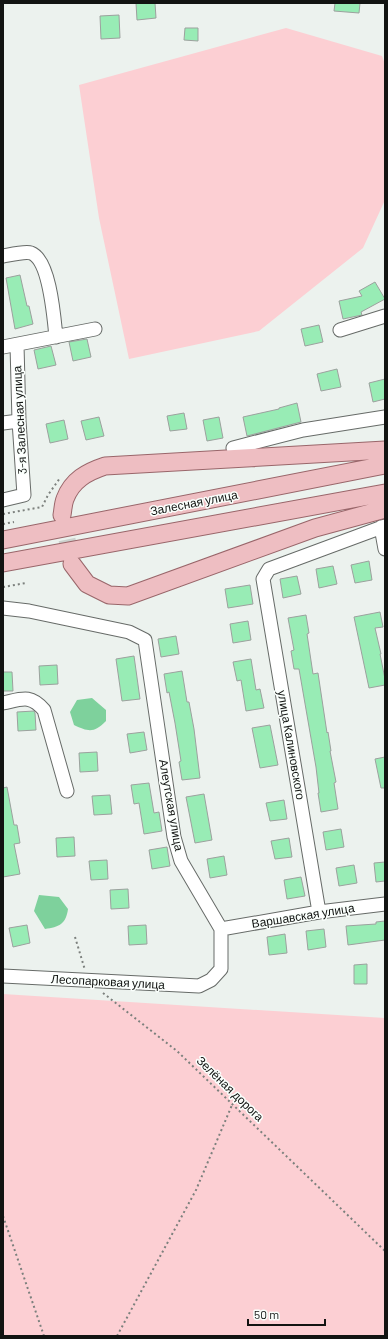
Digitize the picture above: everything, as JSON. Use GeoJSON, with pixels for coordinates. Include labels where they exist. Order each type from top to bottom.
{"type":"FeatureCollection","features":[{"type":"Feature","properties":{"kind":"main road"},"geometry":{"type":"LineString","coordinates":[[62,515],[64,500],[75,482],[89,471],[105,466],[385,450]]}},
{"type":"Feature","properties":{"kind":"main road","name":"Залесная улица"},"geometry":{"type":"LineString","coordinates":[[3,540],[385,465]]}},
{"type":"Feature","properties":{"kind":"main road","name":"Залесная улица"},"geometry":{"type":"LineString","coordinates":[[3,562],[385,492]]}},
{"type":"Feature","properties":{"kind":"main road"},"geometry":{"type":"LineString","coordinates":[[72,564],[87,584],[108,595],[128,596],[315,528],[385,509]]}},
{"type":"Feature","properties":{"kind":"street"},"geometry":{"type":"LineString","coordinates":[[3,256],[30,252],[39,258],[46,274],[51,296],[56,336]]}},
{"type":"Feature","properties":{"kind":"street"},"geometry":{"type":"LineString","coordinates":[[340,330],[385,316]]}},
{"type":"Feature","properties":{"kind":"street"},"geometry":{"type":"LineString","coordinates":[[3,347],[95,328]]}},
{"type":"Feature","properties":{"kind":"street","name":"3-я Залесная улица"},"geometry":{"type":"LineString","coordinates":[[3,500],[24,495],[19,421],[17,344]]}},
{"type":"Feature","properties":{"kind":"street"},"geometry":{"type":"LineString","coordinates":[[234,448],[303,430],[385,417]]}},
{"type":"Feature","properties":{"kind":"street"},"geometry":{"type":"LineString","coordinates":[[3,423],[19,421]]}},
{"type":"Feature","properties":{"kind":"street"},"geometry":{"type":"LineString","coordinates":[[383,527],[385,549]]}},
{"type":"Feature","properties":{"kind":"street","name":"улица Калиновского"},"geometry":{"type":"LineString","coordinates":[[319,912],[263,579],[269,569],[383,527]]}},
{"type":"Feature","properties":{"kind":"street","name":"Алеутская улица"},"geometry":{"type":"LineString","coordinates":[[3,608],[29,611],[129,632],[145,640],[174,837],[181,861],[221,929]]}},
{"type":"Feature","properties":{"kind":"street"},"geometry":{"type":"LineString","coordinates":[[3,703],[26,698],[37,702],[44,710],[67,791]]}},
{"type":"Feature","properties":{"kind":"street","name":"Варшавская улица"},"geometry":{"type":"LineString","coordinates":[[221,929],[319,912],[385,904]]}},
{"type":"Feature","properties":{"kind":"street","name":"Лесопарковая улица"},"geometry":{"type":"LineString","coordinates":[[3,976],[199,986],[211,980],[221,969],[221,929]]}},
{"type":"Feature","properties":{"kind":"path"},"geometry":{"type":"LineString","coordinates":[[3,524],[14,522]]}},
{"type":"Feature","properties":{"kind":"path"},"geometry":{"type":"LineString","coordinates":[[3,587],[26,583]]}},
{"type":"Feature","properties":{"kind":"path"},"geometry":{"type":"LineString","coordinates":[[76,937],[87,980]]}},
{"type":"Feature","properties":{"kind":"path","name":"Зелёная дорога"},"geometry":{"type":"LineString","coordinates":[[87,980],[177,1051],[385,1251]]}},
{"type":"Feature","properties":{"kind":"path"},"geometry":{"type":"LineString","coordinates":[[116,1336],[196,1190],[232,1105]]}},
{"type":"Feature","properties":{"kind":"path"},"geometry":{"type":"LineString","coordinates":[[3,1216],[44,1336]]}},
{"type":"Feature","properties":{"kind":"shaded area"},"geometry":{"type":"Polygon","coordinates":[[[286,28],[382,56],[385,64],[385,200],[363,248],[259,331],[129,359],[99,218],[79,85],[286,28]]]}},
{"type":"Feature","properties":{"kind":"shaded area"},"geometry":{"type":"Polygon","coordinates":[[[92,698],[106,710],[106,721],[98,728],[91,730],[74,725],[70,712],[77,700],[92,698]]]}},
{"type":"Feature","properties":{"kind":"shaded area"},"geometry":{"type":"Polygon","coordinates":[[[39,895],[59,897],[68,909],[66,918],[61,924],[45,929],[34,911],[39,895]]]}},
{"type":"Feature","properties":{"kind":"shaded area"},"geometry":{"type":"Polygon","coordinates":[[[3,994],[385,1018],[385,1336],[3,1336],[3,994]]]}},
{"type":"Feature","properties":{"kind":"building"},"geometry":{"type":"Polygon","coordinates":[[[136,3],[155,3],[156,18],[137,20],[136,3]]]}},
{"type":"Feature","properties":{"kind":"building"},"geometry":{"type":"Polygon","coordinates":[[[335,3],[360,3],[359,13],[334,11],[335,3]]]}},
{"type":"Feature","properties":{"kind":"building"},"geometry":{"type":"Polygon","coordinates":[[[119,15],[120,38],[101,39],[100,16],[119,15]]]}},
{"type":"Feature","properties":{"kind":"building"},"geometry":{"type":"Polygon","coordinates":[[[185,28],[198,28],[198,41],[184,40],[185,28]]]}},
{"type":"Feature","properties":{"kind":"building"},"geometry":{"type":"Polygon","coordinates":[[[20,275],[33,324],[15,329],[6,278],[20,275]]]}},
{"type":"Feature","properties":{"kind":"building"},"geometry":{"type":"Polygon","coordinates":[[[375,282],[385,299],[361,312],[362,315],[343,319],[339,301],[362,296],[359,291],[375,282]]]}},
{"type":"Feature","properties":{"kind":"building"},"geometry":{"type":"Polygon","coordinates":[[[319,325],[323,342],[305,346],[301,329],[319,325]]]}},
{"type":"Feature","properties":{"kind":"building"},"geometry":{"type":"Polygon","coordinates":[[[87,339],[91,357],[73,361],[69,342],[87,339]]]}},
{"type":"Feature","properties":{"kind":"building"},"geometry":{"type":"Polygon","coordinates":[[[51,346],[56,365],[38,369],[34,350],[51,346]]]}},
{"type":"Feature","properties":{"kind":"building"},"geometry":{"type":"Polygon","coordinates":[[[337,369],[341,387],[321,391],[317,374],[337,369]]]}},
{"type":"Feature","properties":{"kind":"building"},"geometry":{"type":"Polygon","coordinates":[[[385,379],[385,399],[373,402],[369,383],[385,379]]]}},
{"type":"Feature","properties":{"kind":"building"},"geometry":{"type":"Polygon","coordinates":[[[297,403],[301,422],[247,436],[243,417],[279,409],[297,403]]]}},
{"type":"Feature","properties":{"kind":"building"},"geometry":{"type":"Polygon","coordinates":[[[184,413],[187,429],[170,431],[167,416],[184,413]]]}},
{"type":"Feature","properties":{"kind":"building"},"geometry":{"type":"Polygon","coordinates":[[[99,417],[104,436],[86,440],[81,421],[99,417]]]}},
{"type":"Feature","properties":{"kind":"building"},"geometry":{"type":"Polygon","coordinates":[[[219,417],[223,438],[207,441],[203,420],[219,417]]]}},
{"type":"Feature","properties":{"kind":"building"},"geometry":{"type":"Polygon","coordinates":[[[64,420],[68,439],[50,443],[46,424],[64,420]]]}},
{"type":"Feature","properties":{"kind":"building"},"geometry":{"type":"Polygon","coordinates":[[[369,561],[372,580],[355,583],[351,565],[369,561]]]}},
{"type":"Feature","properties":{"kind":"building"},"geometry":{"type":"Polygon","coordinates":[[[333,566],[337,584],[319,588],[316,569],[333,566]]]}},
{"type":"Feature","properties":{"kind":"building"},"geometry":{"type":"Polygon","coordinates":[[[297,576],[301,594],[283,598],[280,579],[297,576]]]}},
{"type":"Feature","properties":{"kind":"building"},"geometry":{"type":"Polygon","coordinates":[[[250,585],[253,604],[228,608],[225,589],[250,585]]]}},
{"type":"Feature","properties":{"kind":"building"},"geometry":{"type":"Polygon","coordinates":[[[380,612],[383,627],[375,628],[381,654],[385,685],[369,688],[354,617],[380,612]]]}},
{"type":"Feature","properties":{"kind":"building"},"geometry":{"type":"Polygon","coordinates":[[[306,615],[309,633],[307,634],[313,674],[318,673],[336,782],[334,783],[338,809],[321,812],[316,767],[299,669],[294,669],[291,651],[294,650],[288,618],[306,615]]]}},
{"type":"Feature","properties":{"kind":"building"},"geometry":{"type":"Polygon","coordinates":[[[248,621],[251,640],[233,643],[230,624],[248,621]]]}},
{"type":"Feature","properties":{"kind":"building"},"geometry":{"type":"Polygon","coordinates":[[[176,636],[179,654],[161,657],[158,639],[176,636]]]}},
{"type":"Feature","properties":{"kind":"building"},"geometry":{"type":"Polygon","coordinates":[[[134,656],[140,699],[122,701],[116,659],[134,656]]]}},
{"type":"Feature","properties":{"kind":"building"},"geometry":{"type":"Polygon","coordinates":[[[251,659],[256,690],[260,689],[264,708],[246,711],[241,680],[237,681],[233,662],[251,659]]]}},
{"type":"Feature","properties":{"kind":"building"},"geometry":{"type":"Polygon","coordinates":[[[57,665],[58,684],[40,685],[39,666],[57,665]]]}},
{"type":"Feature","properties":{"kind":"building"},"geometry":{"type":"Polygon","coordinates":[[[182,671],[187,702],[189,702],[194,729],[200,778],[182,780],[179,762],[181,761],[175,723],[169,692],[167,693],[164,674],[182,671]]]}},
{"type":"Feature","properties":{"kind":"building"},"geometry":{"type":"Polygon","coordinates":[[[3,672],[12,672],[13,691],[3,691],[3,672]]]}},
{"type":"Feature","properties":{"kind":"building"},"geometry":{"type":"Polygon","coordinates":[[[34,711],[36,730],[18,731],[17,712],[34,711]]]}},
{"type":"Feature","properties":{"kind":"building"},"geometry":{"type":"Polygon","coordinates":[[[270,725],[278,765],[260,768],[252,728],[270,725]]]}},
{"type":"Feature","properties":{"kind":"building"},"geometry":{"type":"Polygon","coordinates":[[[144,732],[147,750],[130,753],[127,734],[144,732]]]}},
{"type":"Feature","properties":{"kind":"building"},"geometry":{"type":"Polygon","coordinates":[[[97,752],[98,771],[80,772],[79,753],[97,752]]]}},
{"type":"Feature","properties":{"kind":"building"},"geometry":{"type":"Polygon","coordinates":[[[385,757],[385,788],[381,788],[375,759],[385,757]]]}},
{"type":"Feature","properties":{"kind":"building"},"geometry":{"type":"Polygon","coordinates":[[[149,783],[154,813],[159,812],[162,831],[144,834],[139,803],[134,804],[131,785],[149,783]]]}},
{"type":"Feature","properties":{"kind":"building"},"geometry":{"type":"Polygon","coordinates":[[[7,787],[14,825],[17,825],[20,843],[14,844],[20,874],[3,877],[3,788],[7,787]]]}},
{"type":"Feature","properties":{"kind":"building"},"geometry":{"type":"Polygon","coordinates":[[[204,794],[212,840],[195,843],[186,797],[204,794]]]}},
{"type":"Feature","properties":{"kind":"building"},"geometry":{"type":"Polygon","coordinates":[[[110,795],[112,814],[94,815],[92,796],[110,795]]]}},
{"type":"Feature","properties":{"kind":"building"},"geometry":{"type":"Polygon","coordinates":[[[284,800],[287,819],[270,821],[266,803],[284,800]]]}},
{"type":"Feature","properties":{"kind":"building"},"geometry":{"type":"Polygon","coordinates":[[[341,829],[344,847],[326,850],[323,832],[341,829]]]}},
{"type":"Feature","properties":{"kind":"building"},"geometry":{"type":"Polygon","coordinates":[[[74,837],[75,856],[57,857],[56,838],[74,837]]]}},
{"type":"Feature","properties":{"kind":"building"},"geometry":{"type":"Polygon","coordinates":[[[289,838],[292,857],[275,859],[271,841],[289,838]]]}},
{"type":"Feature","properties":{"kind":"building"},"geometry":{"type":"Polygon","coordinates":[[[167,847],[170,866],[152,869],[149,850],[167,847]]]}},
{"type":"Feature","properties":{"kind":"building"},"geometry":{"type":"Polygon","coordinates":[[[224,856],[227,875],[210,878],[207,859],[224,856]]]}},
{"type":"Feature","properties":{"kind":"building"},"geometry":{"type":"Polygon","coordinates":[[[107,860],[108,879],[91,880],[89,861],[107,860]]]}},
{"type":"Feature","properties":{"kind":"building"},"geometry":{"type":"Polygon","coordinates":[[[385,862],[385,881],[376,882],[374,863],[385,862]]]}},
{"type":"Feature","properties":{"kind":"building"},"geometry":{"type":"Polygon","coordinates":[[[354,865],[357,883],[339,886],[336,868],[354,865]]]}},
{"type":"Feature","properties":{"kind":"building"},"geometry":{"type":"Polygon","coordinates":[[[301,877],[305,896],[287,899],[284,880],[301,877]]]}},
{"type":"Feature","properties":{"kind":"building"},"geometry":{"type":"Polygon","coordinates":[[[128,889],[129,908],[111,909],[110,890],[128,889]]]}},
{"type":"Feature","properties":{"kind":"building"},"geometry":{"type":"Polygon","coordinates":[[[385,921],[385,940],[348,945],[346,926],[376,924],[376,922],[385,921]]]}},
{"type":"Feature","properties":{"kind":"building"},"geometry":{"type":"Polygon","coordinates":[[[27,925],[30,943],[13,947],[9,928],[27,925]]]}},
{"type":"Feature","properties":{"kind":"building"},"geometry":{"type":"Polygon","coordinates":[[[146,925],[147,944],[129,945],[128,926],[146,925]]]}},
{"type":"Feature","properties":{"kind":"building"},"geometry":{"type":"Polygon","coordinates":[[[324,929],[326,947],[308,950],[306,931],[324,929]]]}},
{"type":"Feature","properties":{"kind":"building"},"geometry":{"type":"Polygon","coordinates":[[[285,934],[287,953],[269,955],[267,937],[285,934]]]}},
{"type":"Feature","properties":{"kind":"building"},"geometry":{"type":"Polygon","coordinates":[[[367,964],[367,984],[354,984],[354,965],[367,964]]]}},
{"type":"Feature","properties":{"kind":"tunnel"},"geometry":{"type":"LineString","coordinates":[[62,515],[72,564]]}}]}
